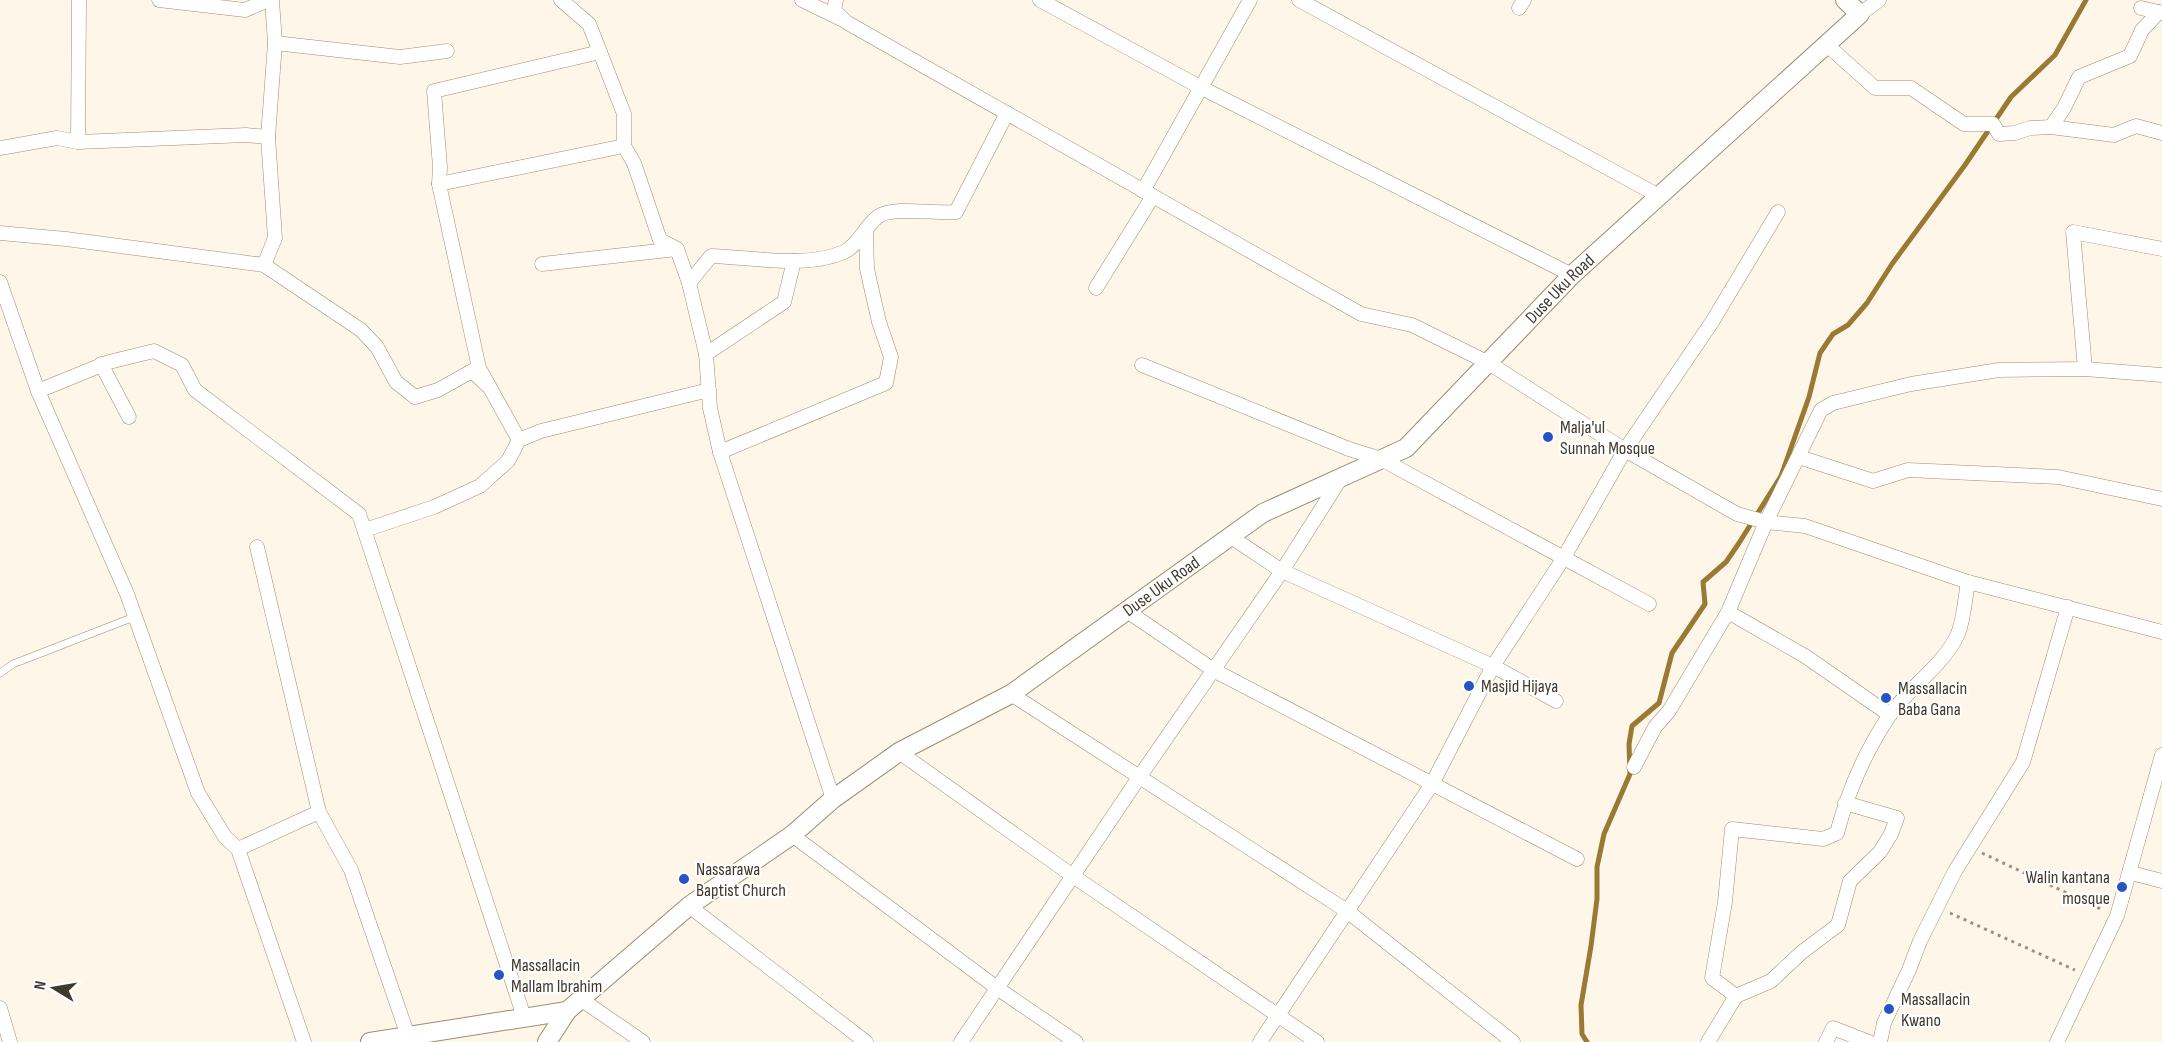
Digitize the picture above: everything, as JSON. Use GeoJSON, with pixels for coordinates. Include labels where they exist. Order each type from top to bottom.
{"type":"FeatureCollection","features":[{"type":"Feature","properties":{"kind":"street"},"geometry":{"type":"LineString","coordinates":[[78,142],[79,0]]}},
{"type":"Feature","properties":{"kind":"street"},"geometry":{"type":"LineString","coordinates":[[162,1],[245,10],[270,0],[275,43],[268,138],[275,238],[264,265]]}},
{"type":"Feature","properties":{"kind":"street"},"geometry":{"type":"LineString","coordinates":[[561,0],[589,24],[624,114],[624,146],[634,163],[660,240],[677,249],[689,283],[706,354],[709,390],[720,452],[833,799]]}},
{"type":"Feature","properties":{"kind":"street"},"geometry":{"type":"LineString","coordinates":[[802,0],[846,22],[1361,314],[1412,325],[1487,362],[1625,450],[1737,514],[1766,522],[1805,526],[1968,582],[2162,632]]}},
{"type":"Feature","properties":{"kind":"street"},"geometry":{"type":"LineString","coordinates":[[836,0],[834,10],[846,22]]}},
{"type":"Feature","properties":{"kind":"street"},"geometry":{"type":"LineString","coordinates":[[1040,0],[1200,87],[1572,275]]}},
{"type":"Feature","properties":{"kind":"street"},"geometry":{"type":"LineString","coordinates":[[1096,288],[1148,193],[1200,87],[1250,0]]}},
{"type":"Feature","properties":{"kind":"street"},"geometry":{"type":"LineString","coordinates":[[1299,0],[1660,197]]}},
{"type":"Feature","properties":{"kind":"street"},"geometry":{"type":"LineString","coordinates":[[1845,0],[1860,14],[1880,0]]}},
{"type":"Feature","properties":{"kind":"street"},"geometry":{"type":"LineString","coordinates":[[2141,8],[2161,13]]}},
{"type":"Feature","properties":{"kind":"street"},"geometry":{"type":"LineString","coordinates":[[2051,127],[2064,108],[2079,77],[2130,56],[2142,30],[2161,13]]}},
{"type":"Feature","properties":{"kind":"street","name":"Duse Uku Road"},"geometry":{"type":"LineString","coordinates":[[370,1042],[412,1039],[567,1011],[688,906],[792,835],[833,799],[899,752],[1011,694],[1263,513],[1339,481],[1406,448],[1572,275],[1860,14]]}},
{"type":"Feature","properties":{"kind":"street"},"geometry":{"type":"LineString","coordinates":[[275,43],[400,57],[447,51]]}},
{"type":"Feature","properties":{"kind":"street"},"geometry":{"type":"LineString","coordinates":[[1827,45],[1875,87],[1911,88],[1964,124],[1993,124],[2000,134],[2015,133],[2030,128],[2051,127],[2114,135],[2136,126],[2162,134]]}},
{"type":"Feature","properties":{"kind":"street"},"geometry":{"type":"LineString","coordinates":[[519,440],[479,368],[453,258],[439,184],[440,167],[434,90],[600,52]]}},
{"type":"Feature","properties":{"kind":"street"},"geometry":{"type":"LineString","coordinates":[[689,283],[711,256],[794,261],[845,252],[866,232],[878,216],[894,210],[935,214],[956,212],[1007,113]]}},
{"type":"Feature","properties":{"kind":"street"},"geometry":{"type":"LineString","coordinates":[[0,148],[57,138],[78,142],[246,135],[268,138]]}},
{"type":"Feature","properties":{"kind":"street"},"geometry":{"type":"LineString","coordinates":[[439,184],[624,146]]}},
{"type":"Feature","properties":{"kind":"street"},"geometry":{"type":"LineString","coordinates":[[1260,1042],[1432,784],[1493,666],[1563,560],[1625,450],[1712,322],[1778,212]]}},
{"type":"Feature","properties":{"kind":"street"},"geometry":{"type":"LineString","coordinates":[[720,452],[886,383],[891,357],[879,322],[867,269],[866,232]]}},
{"type":"Feature","properties":{"kind":"street"},"geometry":{"type":"LineString","coordinates":[[2085,369],[2073,232],[2162,249]]}},
{"type":"Feature","properties":{"kind":"street"},"geometry":{"type":"LineString","coordinates":[[0,233],[66,239],[264,265],[361,330],[377,346],[396,382],[415,397],[438,390],[472,371],[490,388]]}},
{"type":"Feature","properties":{"kind":"street"},"geometry":{"type":"LineString","coordinates":[[542,264],[677,249]]}},
{"type":"Feature","properties":{"kind":"street"},"geometry":{"type":"LineString","coordinates":[[706,354],[784,302],[794,261]]}},
{"type":"Feature","properties":{"kind":"street"},"geometry":{"type":"LineString","coordinates":[[1,286],[38,391],[134,617],[198,793],[225,837],[238,849],[304,1042]]}},
{"type":"Feature","properties":{"kind":"street"},"geometry":{"type":"LineString","coordinates":[[38,391],[101,364],[154,351],[182,365],[195,390],[359,514],[524,1017]]}},
{"type":"Feature","properties":{"kind":"street"},"geometry":{"type":"LineString","coordinates":[[101,364],[129,417]]}},
{"type":"Feature","properties":{"kind":"street"},"geometry":{"type":"LineString","coordinates":[[1142,365],[1381,459],[1563,560],[1649,604]]}},
{"type":"Feature","properties":{"kind":"street"},"geometry":{"type":"LineString","coordinates":[[1634,767],[1654,727],[1669,711],[1728,612],[1766,522],[1800,457],[1821,410],[1833,403],[1911,384],[1999,370],[2085,369],[2153,372],[2162,375]]}},
{"type":"Feature","properties":{"kind":"street"},"geometry":{"type":"LineString","coordinates":[[365,530],[434,507],[480,486],[508,461],[519,440],[541,431],[709,390]]}},
{"type":"Feature","properties":{"kind":"street"},"geometry":{"type":"LineString","coordinates":[[1800,457],[1873,481],[1908,470],[2058,477],[2162,499]]}},
{"type":"Feature","properties":{"kind":"street"},"geometry":{"type":"LineString","coordinates":[[961,1042],[1140,776],[1215,671],[1339,481]]}},
{"type":"Feature","properties":{"kind":"street"},"geometry":{"type":"LineString","coordinates":[[1231,537],[1282,571],[1493,666],[1556,701]]}},
{"type":"Feature","properties":{"kind":"street"},"geometry":{"type":"LineString","coordinates":[[256,547],[318,812],[351,870],[412,1039]]}},
{"type":"Feature","properties":{"kind":"street"},"geometry":{"type":"LineString","coordinates":[[1736,996],[1712,978],[1725,902],[1732,829],[1823,839],[1837,833],[1845,803],[1857,774],[1890,716],[1942,659],[1958,634],[1968,582]]}},
{"type":"Feature","properties":{"kind":"street"},"geometry":{"type":"LineString","coordinates":[[1880,1042],[1884,1023],[1937,907],[1969,847],[2023,762],[2068,607]]}},
{"type":"Feature","properties":{"kind":"street"},"geometry":{"type":"LineString","coordinates":[[1127,611],[1215,671],[1577,859]]}},
{"type":"Feature","properties":{"kind":"street"},"geometry":{"type":"LineString","coordinates":[[1728,612],[1805,656],[1890,716]]}},
{"type":"Feature","properties":{"kind":"street"},"geometry":{"type":"LineString","coordinates":[[1011,694],[1347,911],[1513,1042]]}},
{"type":"Feature","properties":{"kind":"street"},"geometry":{"type":"LineString","coordinates":[[899,752],[1073,876],[1317,1042]]}},
{"type":"Feature","properties":{"kind":"street"},"geometry":{"type":"LineString","coordinates":[[2058,1042],[2117,916],[2131,873],[2162,755]]}},
{"type":"Feature","properties":{"kind":"street"},"geometry":{"type":"LineString","coordinates":[[1708,1042],[1736,996],[1771,981],[1802,952],[1838,925],[1850,881],[1880,852],[1892,834],[1897,818],[1845,803]]}},
{"type":"Feature","properties":{"kind":"street"},"geometry":{"type":"LineString","coordinates":[[238,849],[318,812]]}},
{"type":"Feature","properties":{"kind":"street"},"geometry":{"type":"LineString","coordinates":[[792,835],[997,988],[1076,1042]]}},
{"type":"Feature","properties":{"kind":"street"},"geometry":{"type":"LineString","coordinates":[[2131,873],[2162,881]]}},
{"type":"Feature","properties":{"kind":"street"},"geometry":{"type":"LineString","coordinates":[[688,906],[866,1042]]}},
{"type":"Feature","properties":{"kind":"street"},"geometry":{"type":"LineString","coordinates":[[582,1000],[643,1042]]}},
{"type":"Feature","properties":{"kind":"street"},"geometry":{"type":"LineString","coordinates":[[0,1008],[10,1042]]}},
{"type":"Feature","properties":{"kind":"street"},"geometry":{"type":"LineString","coordinates":[[546,1042],[567,1011]]}},
{"type":"Feature","properties":{"kind":"street"},"geometry":{"type":"LineString","coordinates":[[1826,1042],[1833,1028],[1869,1042]]}},
{"type":"Feature","properties":{"kind":"lane"},"geometry":{"type":"LineString","coordinates":[[0,673],[14,664],[134,617]]}},
{"type":"Feature","properties":{"kind":"path"},"geometry":{"type":"LineString","coordinates":[[1969,847],[2117,916]]}},
{"type":"Feature","properties":{"kind":"path"},"geometry":{"type":"LineString","coordinates":[[1937,907],[1986,932],[2089,976]]}},
{"type":"Feature","properties":{"kind":"waterway"},"geometry":{"type":"LineString","coordinates":[[1587,1042],[1582,1034],[1581,1005],[1597,899],[1597,867],[1604,834],[1630,774],[1629,744],[1632,726],[1659,703],[1672,653],[1705,604],[1703,582],[1726,562],[1781,476],[1809,397],[1820,353],[1833,334],[1848,325],[1867,303],[1892,264],[1965,165],[2011,97],[2055,55],[2086,0]]}},
{"type":"Feature","properties":{"kind":"place","name":"Malja'ul Sunnah Mosque"},"geometry":{"type":"Point","coordinates":[1548,437]}},
{"type":"Feature","properties":{"kind":"place","name":"Masjid Hijaya"},"geometry":{"type":"Point","coordinates":[1469,686]}},
{"type":"Feature","properties":{"kind":"place","name":"Massallacin Baba Gana"},"geometry":{"type":"Point","coordinates":[1886,698]}},
{"type":"Feature","properties":{"kind":"place","name":"Nassarawa Baptist Church"},"geometry":{"type":"Point","coordinates":[684,879]}},
{"type":"Feature","properties":{"kind":"place","name":"Walin kantana mosque"},"geometry":{"type":"Point","coordinates":[2122,887]}},
{"type":"Feature","properties":{"kind":"place","name":"Massallacin Mallam Ibrahim"},"geometry":{"type":"Point","coordinates":[499,975]}},
{"type":"Feature","properties":{"kind":"place","name":"Massallacin Kwano"},"geometry":{"type":"Point","coordinates":[1889,1009]}}]}
